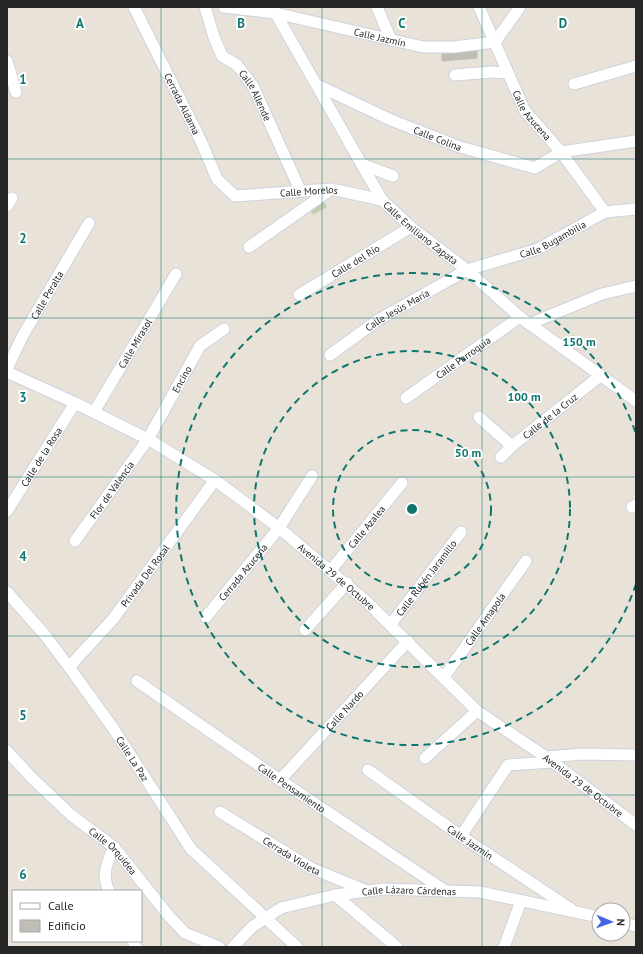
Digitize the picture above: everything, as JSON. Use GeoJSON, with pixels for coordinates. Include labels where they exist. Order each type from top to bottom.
{"type":"FeatureCollection","features":[{"type":"Feature","properties":{"kind":"street","name":"Cerrada Aldama"},"geometry":{"type":"LineString","coordinates":[[134,7],[201,141],[217,179],[235,196]]}},
{"type":"Feature","properties":{"kind":"street","name":"Calle Allende"},"geometry":{"type":"LineString","coordinates":[[205,7],[214,37],[222,56],[238,65],[253,86],[300,190]]}},
{"type":"Feature","properties":{"kind":"street","name":"Calle Jazmín"},"geometry":{"type":"LineString","coordinates":[[224,7],[274,10],[423,47],[454,48],[495,42]]}},
{"type":"Feature","properties":{"kind":"street"},"geometry":{"type":"LineString","coordinates":[[377,7],[391,40]]}},
{"type":"Feature","properties":{"kind":"street","name":"Calle Azucena"},"geometry":{"type":"LineString","coordinates":[[479,7],[525,111],[562,152],[605,212]]}},
{"type":"Feature","properties":{"kind":"street"},"geometry":{"type":"LineString","coordinates":[[495,42],[520,7]]}},
{"type":"Feature","properties":{"kind":"street","name":"Calle Emiliano Zapata"},"geometry":{"type":"LineString","coordinates":[[274,10],[382,200],[411,227],[467,270],[520,317],[636,401]]}},
{"type":"Feature","properties":{"kind":"street"},"geometry":{"type":"LineString","coordinates":[[7,62],[16,92]]}},
{"type":"Feature","properties":{"kind":"street"},"geometry":{"type":"LineString","coordinates":[[574,84],[636,66]]}},
{"type":"Feature","properties":{"kind":"street"},"geometry":{"type":"LineString","coordinates":[[455,75],[492,72],[507,73]]}},
{"type":"Feature","properties":{"kind":"street","name":"Calle Colina"},"geometry":{"type":"LineString","coordinates":[[317,85],[391,120],[460,147],[535,168],[562,152]]}},
{"type":"Feature","properties":{"kind":"street"},"geometry":{"type":"LineString","coordinates":[[562,152],[636,141]]}},
{"type":"Feature","properties":{"kind":"street"},"geometry":{"type":"LineString","coordinates":[[361,164],[393,176]]}},
{"type":"Feature","properties":{"kind":"street","name":"Calle Morelos"},"geometry":{"type":"LineString","coordinates":[[235,196],[300,190],[331,189],[382,200]]}},
{"type":"Feature","properties":{"kind":"street"},"geometry":{"type":"LineString","coordinates":[[249,247],[331,189]]}},
{"type":"Feature","properties":{"kind":"street","name":"Calle Bugambilia"},"geometry":{"type":"LineString","coordinates":[[467,270],[538,249],[605,212],[636,208]]}},
{"type":"Feature","properties":{"kind":"street","name":"Calle Peralta"},"geometry":{"type":"LineString","coordinates":[[7,369],[22,337],[89,223]]}},
{"type":"Feature","properties":{"kind":"street","name":"Calle del Río"},"geometry":{"type":"LineString","coordinates":[[299,295],[411,227]]}},
{"type":"Feature","properties":{"kind":"street","name":"Calle Jesús María"},"geometry":{"type":"LineString","coordinates":[[330,355],[378,320],[467,270]]}},
{"type":"Feature","properties":{"kind":"street","name":"Calle Mirasol"},"geometry":{"type":"LineString","coordinates":[[94,412],[176,274]]}},
{"type":"Feature","properties":{"kind":"street"},"geometry":{"type":"LineString","coordinates":[[529,324],[602,294],[636,286]]}},
{"type":"Feature","properties":{"kind":"street","name":"Calle Parroquia"},"geometry":{"type":"LineString","coordinates":[[406,398],[520,317]]}},
{"type":"Feature","properties":{"kind":"street","name":"Encino"},"geometry":{"type":"LineString","coordinates":[[148,439],[200,346],[224,329]]}},
{"type":"Feature","properties":{"kind":"street","name":"Avenida 29 de Octubre"},"geometry":{"type":"LineString","coordinates":[[7,372],[94,412],[148,439],[215,480],[279,528],[347,583],[391,624],[477,711],[549,760],[636,825]]}},
{"type":"Feature","properties":{"kind":"street","name":"Calle de la Cruz"},"geometry":{"type":"LineString","coordinates":[[501,457],[512,446],[600,376]]}},
{"type":"Feature","properties":{"kind":"street","name":"Calle de la Rosa"},"geometry":{"type":"LineString","coordinates":[[7,511],[75,403]]}},
{"type":"Feature","properties":{"kind":"street"},"geometry":{"type":"LineString","coordinates":[[479,417],[512,446]]}},
{"type":"Feature","properties":{"kind":"street","name":"Flor de Valencia"},"geometry":{"type":"LineString","coordinates":[[75,541],[148,439]]}},
{"type":"Feature","properties":{"kind":"street","name":"Cerrada Azucena"},"geometry":{"type":"LineString","coordinates":[[206,617],[279,528],[312,476]]}},
{"type":"Feature","properties":{"kind":"street","name":"Privada Del Rosal"},"geometry":{"type":"LineString","coordinates":[[69,667],[113,619],[215,480]]}},
{"type":"Feature","properties":{"kind":"street","name":"Calle Azalea"},"geometry":{"type":"LineString","coordinates":[[331,570],[402,483]]}},
{"type":"Feature","properties":{"kind":"street","name":"Calle Rubén Jaramillo"},"geometry":{"type":"LineString","coordinates":[[391,624],[461,532]]}},
{"type":"Feature","properties":{"kind":"street","name":"Calle Amapola"},"geometry":{"type":"LineString","coordinates":[[444,677],[526,561]]}},
{"type":"Feature","properties":{"kind":"street"},"geometry":{"type":"LineString","coordinates":[[305,630],[347,583]]}},
{"type":"Feature","properties":{"kind":"street","name":"Calle La Paz"},"geometry":{"type":"LineString","coordinates":[[7,592],[45,635],[113,728],[191,849],[297,947]]}},
{"type":"Feature","properties":{"kind":"street","name":"Calle Nardo"},"geometry":{"type":"LineString","coordinates":[[280,780],[408,641]]}},
{"type":"Feature","properties":{"kind":"street","name":"Calle Pensamiento"},"geometry":{"type":"LineString","coordinates":[[137,681],[280,780],[448,892]]}},
{"type":"Feature","properties":{"kind":"street"},"geometry":{"type":"LineString","coordinates":[[425,758],[477,711]]}},
{"type":"Feature","properties":{"kind":"street","name":"Calle Orquídea"},"geometry":{"type":"LineString","coordinates":[[7,751],[31,777],[71,815],[114,847],[168,915],[185,933],[219,947]]}},
{"type":"Feature","properties":{"kind":"street"},"geometry":{"type":"LineString","coordinates":[[461,836],[508,765],[583,754],[636,754]]}},
{"type":"Feature","properties":{"kind":"street","name":"Calle Jazmín"},"geometry":{"type":"LineString","coordinates":[[368,770],[461,836],[575,911]]}},
{"type":"Feature","properties":{"kind":"street","name":"Cerrada Violeta"},"geometry":{"type":"LineString","coordinates":[[220,812],[311,868],[368,891]]}},
{"type":"Feature","properties":{"kind":"street"},"geometry":{"type":"LineString","coordinates":[[109,890],[106,884],[105,867],[114,847]]}},
{"type":"Feature","properties":{"kind":"street","name":"Calle Lázaro Cárdenas"},"geometry":{"type":"LineString","coordinates":[[233,947],[252,927],[281,908],[335,895],[384,889],[480,892],[591,915]]}},
{"type":"Feature","properties":{"kind":"street"},"geometry":{"type":"LineString","coordinates":[[335,895],[397,947]]}},
{"type":"Feature","properties":{"kind":"street"},"geometry":{"type":"LineString","coordinates":[[504,947],[521,901]]}},
{"type":"Feature","properties":{"kind":"green space"},"geometry":{"type":"Polygon","coordinates":[[[322,198],[327,207],[313,215],[308,207],[322,198]]]}},
{"type":"Feature","properties":{"kind":"building"},"geometry":{"type":"Polygon","coordinates":[[[477,51],[477,58],[442,61],[442,54],[477,51]]]}}]}
